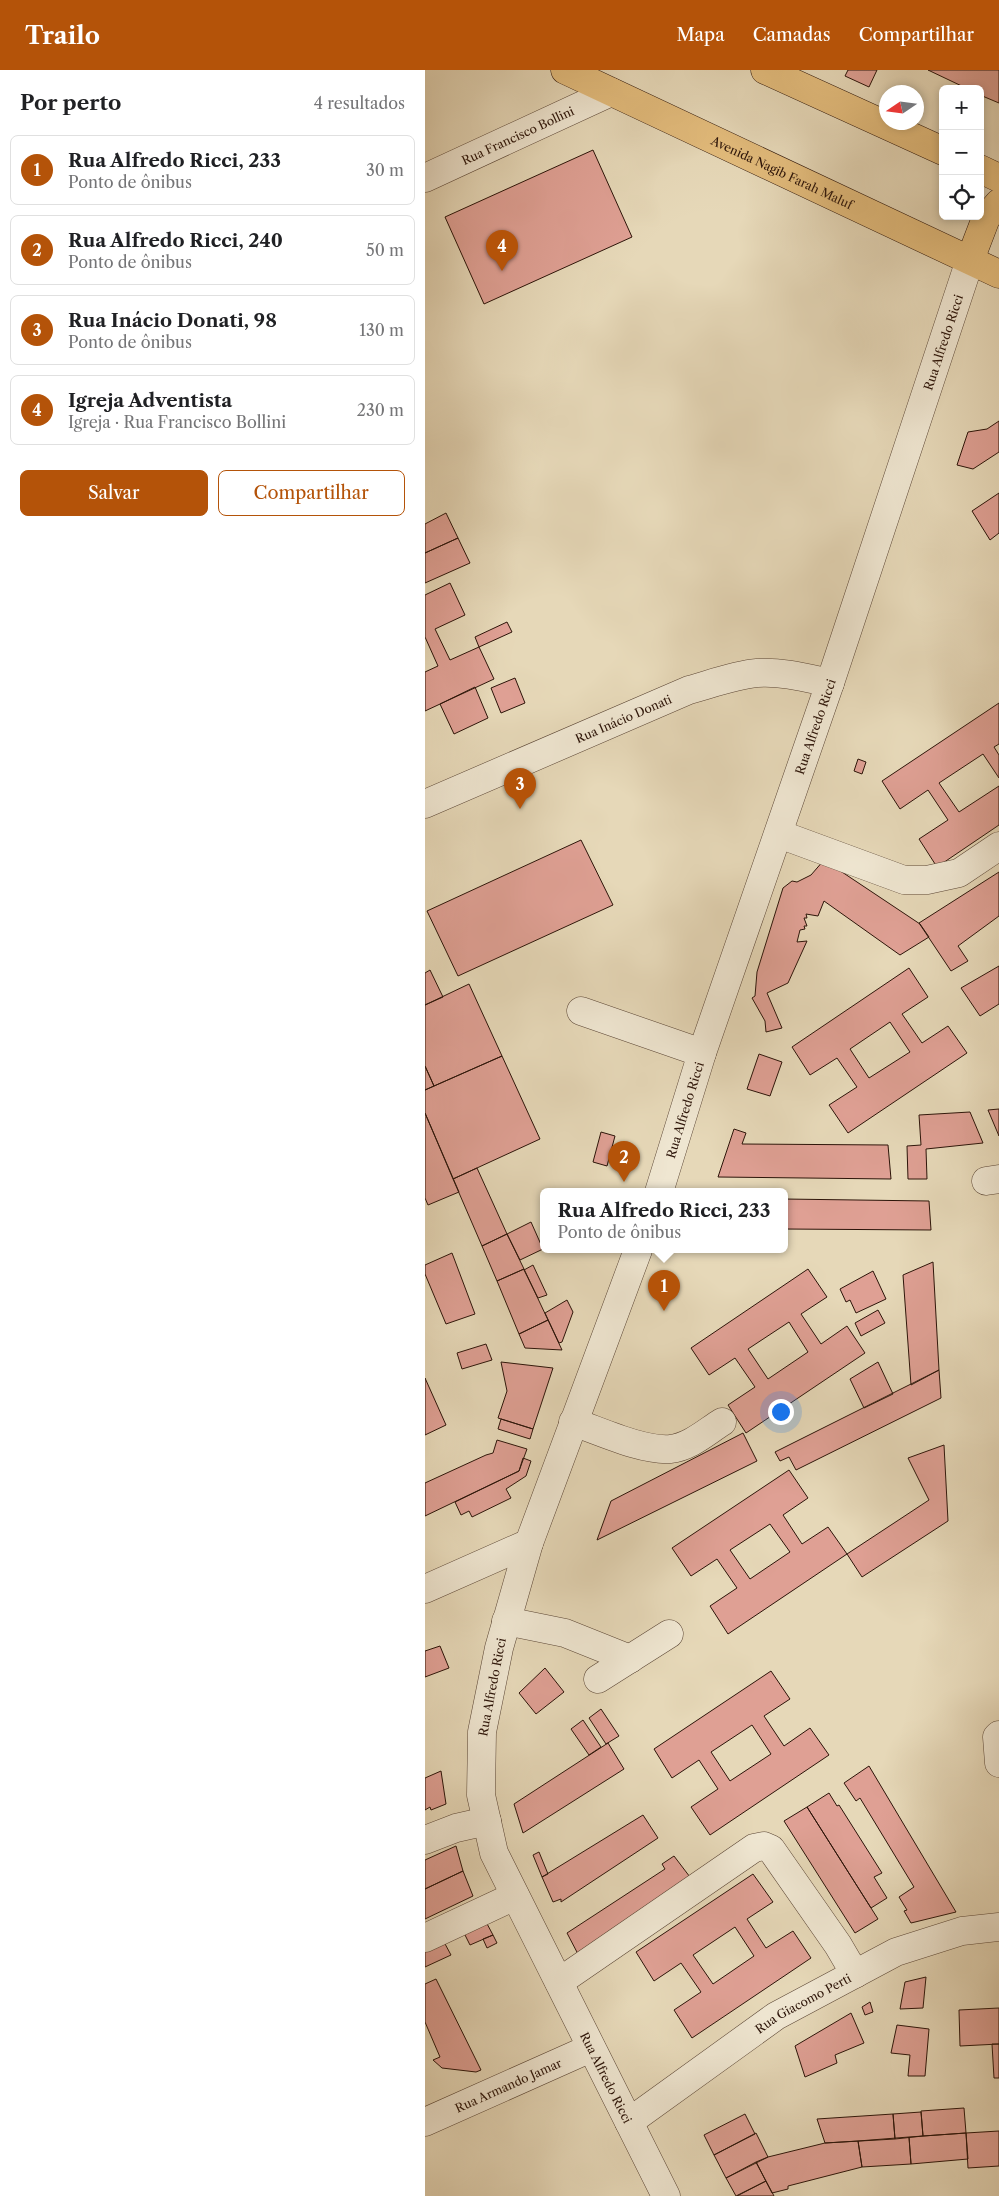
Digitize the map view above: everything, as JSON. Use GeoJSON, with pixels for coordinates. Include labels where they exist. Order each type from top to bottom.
{"type":"FeatureCollection","features":[{"type":"Feature","properties":{"kind":"main road","name":"Avenida Nagib Farah Maluf"},"geometry":{"type":"LineString","coordinates":[[565,70],[999,274]]}},
{"type":"Feature","properties":{"kind":"main road"},"geometry":{"type":"LineString","coordinates":[[765,70],[939,149]]}},
{"type":"Feature","properties":{"kind":"main road"},"geometry":{"type":"LineString","coordinates":[[984,171],[999,178]]}},
{"type":"Feature","properties":{"kind":"main road"},"geometry":{"type":"LineString","coordinates":[[970,260],[985,218],[999,202]]}},
{"type":"Feature","properties":{"kind":"street","name":"Rua Francisco Bollini"},"geometry":{"type":"LineString","coordinates":[[425,178],[611,92]]}},
{"type":"Feature","properties":{"kind":"street","name":"Rua Alfredo Ricci"},"geometry":{"type":"LineString","coordinates":[[660,1188],[702,1053],[779,834],[970,260]]}},
{"type":"Feature","properties":{"kind":"street","name":"Rua Inácio Donati"},"geometry":{"type":"LineString","coordinates":[[425,804],[689,690],[726,679],[758,673],[790,675],[830,683]]}},
{"type":"Feature","properties":{"kind":"street"},"geometry":{"type":"LineString","coordinates":[[779,834],[904,880],[927,880],[959,873],[999,846]]}},
{"type":"Feature","properties":{"kind":"street"},"geometry":{"type":"LineString","coordinates":[[581,1011],[702,1053]]}},
{"type":"Feature","properties":{"kind":"street","name":"Rua Alfredo Ricci"},"geometry":{"type":"LineString","coordinates":[[637,1253],[529,1543],[506,1621],[481,1732],[481,1794],[494,1853],[666,2196]]}},
{"type":"Feature","properties":{"kind":"street"},"geometry":{"type":"LineString","coordinates":[[573,1422],[648,1447],[671,1448],[692,1442],[722,1422]]}},
{"type":"Feature","properties":{"kind":"street"},"geometry":{"type":"LineString","coordinates":[[425,1589],[529,1543]]}},
{"type":"Feature","properties":{"kind":"street"},"geometry":{"type":"LineString","coordinates":[[506,1621],[565,1633],[630,1659]]}},
{"type":"Feature","properties":{"kind":"street"},"geometry":{"type":"LineString","coordinates":[[598,1679],[669,1634]]}},
{"type":"Feature","properties":{"kind":"street"},"geometry":{"type":"LineString","coordinates":[[999,1735],[997,1737],[999,1763]]}},
{"type":"Feature","properties":{"kind":"street"},"geometry":{"type":"LineString","coordinates":[[425,1840],[456,1828],[487,1821]]}},
{"type":"Feature","properties":{"kind":"street"},"geometry":{"type":"LineString","coordinates":[[559,1982],[754,1848],[764,1846],[771,1849],[838,1945],[855,1974]]}},
{"type":"Feature","properties":{"kind":"street"},"geometry":{"type":"LineString","coordinates":[[425,1938],[515,1896]]}},
{"type":"Feature","properties":{"kind":"street","name":"Rua Giacomo Perti"},"geometry":{"type":"LineString","coordinates":[[629,2122],[776,2016],[896,1952],[962,1931],[999,1927]]}},
{"type":"Feature","properties":{"kind":"street","name":"Rua Armando Jamar"},"geometry":{"type":"LineString","coordinates":[[425,2122],[591,2048]]}},
{"type":"Feature","properties":{"kind":"building"},"geometry":{"type":"Polygon","coordinates":[[[848,70],[877,70],[869,87],[845,76],[848,70]]]}},
{"type":"Feature","properties":{"kind":"building"},"geometry":{"type":"Polygon","coordinates":[[[928,70],[999,70],[999,103],[984,97],[984,85],[960,85],[928,70]]]}},
{"type":"Feature","properties":{"kind":"building"},"geometry":{"type":"Polygon","coordinates":[[[593,150],[632,237],[484,304],[445,217],[593,150]]]}},
{"type":"Feature","properties":{"kind":"building"},"geometry":{"type":"Polygon","coordinates":[[[999,421],[999,452],[973,469],[957,465],[968,432],[987,429],[999,421]]]}},
{"type":"Feature","properties":{"kind":"building"},"geometry":{"type":"Polygon","coordinates":[[[999,493],[999,533],[990,540],[972,511],[999,493]]]}},
{"type":"Feature","properties":{"kind":"building"},"geometry":{"type":"Polygon","coordinates":[[[446,513],[458,538],[425,553],[425,524],[446,513]]]}},
{"type":"Feature","properties":{"kind":"building"},"geometry":{"type":"Polygon","coordinates":[[[458,538],[470,563],[425,583],[425,553],[458,538]]]}},
{"type":"Feature","properties":{"kind":"building"},"geometry":{"type":"Polygon","coordinates":[[[450,583],[465,615],[435,629],[450,660],[479,647],[494,679],[425,711],[425,672],[438,666],[425,637],[425,595],[450,583]]]}},
{"type":"Feature","properties":{"kind":"building"},"geometry":{"type":"Polygon","coordinates":[[[507,622],[512,632],[479,647],[475,637],[507,622]]]}},
{"type":"Feature","properties":{"kind":"building"},"geometry":{"type":"Polygon","coordinates":[[[515,678],[525,703],[501,713],[491,688],[515,678]]]}},
{"type":"Feature","properties":{"kind":"building"},"geometry":{"type":"Polygon","coordinates":[[[475,687],[488,718],[454,734],[440,704],[475,687]]]}},
{"type":"Feature","properties":{"kind":"building"},"geometry":{"type":"Polygon","coordinates":[[[999,703],[999,744],[994,747],[999,755],[999,778],[983,754],[939,783],[959,812],[999,786],[999,825],[937,867],[919,839],[948,820],[928,790],[900,809],[882,781],[999,703]]]}},
{"type":"Feature","properties":{"kind":"building"},"geometry":{"type":"Polygon","coordinates":[[[858,759],[866,762],[862,774],[854,771],[858,759]]]}},
{"type":"Feature","properties":{"kind":"building"},"geometry":{"type":"Polygon","coordinates":[[[581,840],[613,905],[458,976],[427,911],[581,840]]]}},
{"type":"Feature","properties":{"kind":"building"},"geometry":{"type":"Polygon","coordinates":[[[824,860],[920,924],[929,937],[900,955],[824,901],[818,916],[806,914],[807,918],[804,918],[807,926],[804,926],[805,929],[800,930],[797,942],[807,941],[788,983],[767,993],[782,1028],[766,1032],[765,1021],[752,998],[755,996],[757,972],[783,888],[792,881],[797,882],[811,875],[824,860]]]}},
{"type":"Feature","properties":{"kind":"building"},"geometry":{"type":"Polygon","coordinates":[[[999,872],[999,916],[958,946],[968,961],[951,971],[919,923],[999,872]]]}},
{"type":"Feature","properties":{"kind":"building"},"geometry":{"type":"Polygon","coordinates":[[[999,966],[999,1004],[980,1016],[961,988],[999,966]]]}},
{"type":"Feature","properties":{"kind":"building"},"geometry":{"type":"Polygon","coordinates":[[[909,968],[928,997],[902,1014],[922,1043],[948,1026],[967,1053],[848,1133],[829,1105],[857,1087],[837,1058],[810,1075],[792,1047],[909,968]],[[890,1022],[850,1049],[869,1078],[910,1052],[890,1022]]]}},
{"type":"Feature","properties":{"kind":"building"},"geometry":{"type":"Polygon","coordinates":[[[430,970],[443,997],[425,1005],[425,973],[430,970]]]}},
{"type":"Feature","properties":{"kind":"building"},"geometry":{"type":"Polygon","coordinates":[[[469,984],[502,1056],[434,1086],[425,1066],[425,1005],[469,984]]]}},
{"type":"Feature","properties":{"kind":"building"},"geometry":{"type":"Polygon","coordinates":[[[759,1054],[782,1062],[770,1096],[747,1089],[759,1054]]]}},
{"type":"Feature","properties":{"kind":"building"},"geometry":{"type":"Polygon","coordinates":[[[502,1056],[540,1139],[453,1179],[425,1113],[425,1090],[502,1056]]]}},
{"type":"Feature","properties":{"kind":"building"},"geometry":{"type":"Polygon","coordinates":[[[425,1066],[434,1086],[425,1090],[425,1066]]]}},
{"type":"Feature","properties":{"kind":"building"},"geometry":{"type":"Polygon","coordinates":[[[999,1109],[999,1136],[988,1110],[999,1109]]]}},
{"type":"Feature","properties":{"kind":"building"},"geometry":{"type":"Polygon","coordinates":[[[970,1112],[983,1143],[926,1149],[927,1179],[908,1179],[907,1146],[921,1145],[919,1115],[970,1112]]]}},
{"type":"Feature","properties":{"kind":"building"},"geometry":{"type":"Polygon","coordinates":[[[425,1113],[459,1192],[428,1205],[425,1198],[425,1113]]]}},
{"type":"Feature","properties":{"kind":"building"},"geometry":{"type":"Polygon","coordinates":[[[734,1129],[746,1133],[742,1144],[888,1145],[891,1179],[718,1177],[734,1129]]]}},
{"type":"Feature","properties":{"kind":"building"},"geometry":{"type":"Polygon","coordinates":[[[601,1132],[615,1136],[607,1166],[593,1162],[601,1132]]]}},
{"type":"Feature","properties":{"kind":"building"},"geometry":{"type":"Polygon","coordinates":[[[477,1168],[507,1234],[482,1246],[453,1179],[477,1168]]]}},
{"type":"Feature","properties":{"kind":"building"},"geometry":{"type":"Polygon","coordinates":[[[788,1199],[929,1201],[931,1230],[788,1229],[788,1199]]]}},
{"type":"Feature","properties":{"kind":"building"},"geometry":{"type":"Polygon","coordinates":[[[531,1222],[540,1242],[540,1250],[520,1260],[507,1234],[531,1222]]]}},
{"type":"Feature","properties":{"kind":"building"},"geometry":{"type":"Polygon","coordinates":[[[507,1234],[524,1269],[497,1281],[482,1246],[507,1234]]]}},
{"type":"Feature","properties":{"kind":"building"},"geometry":{"type":"Polygon","coordinates":[[[452,1253],[475,1314],[446,1324],[425,1274],[425,1265],[452,1253]]]}},
{"type":"Feature","properties":{"kind":"building"},"geometry":{"type":"Polygon","coordinates":[[[933,1262],[939,1370],[911,1385],[903,1275],[933,1262]]]}},
{"type":"Feature","properties":{"kind":"building"},"geometry":{"type":"Polygon","coordinates":[[[533,1265],[547,1295],[538,1298],[524,1270],[533,1265]]]}},
{"type":"Feature","properties":{"kind":"building"},"geometry":{"type":"Polygon","coordinates":[[[524,1269],[548,1320],[519,1334],[497,1281],[524,1269]]]}},
{"type":"Feature","properties":{"kind":"building"},"geometry":{"type":"Polygon","coordinates":[[[808,1269],[827,1297],[801,1314],[821,1344],[847,1326],[865,1353],[746,1433],[728,1405],[755,1387],[735,1358],[709,1375],[691,1348],[808,1269]],[[789,1322],[748,1349],[768,1379],[808,1352],[789,1322]]]}},
{"type":"Feature","properties":{"kind":"building"},"geometry":{"type":"Polygon","coordinates":[[[873,1271],[886,1299],[856,1313],[850,1300],[846,1302],[840,1289],[873,1271]]]}},
{"type":"Feature","properties":{"kind":"building"},"geometry":{"type":"Polygon","coordinates":[[[567,1300],[573,1312],[562,1342],[559,1343],[545,1313],[567,1300]]]}},
{"type":"Feature","properties":{"kind":"building"},"geometry":{"type":"Polygon","coordinates":[[[878,1310],[885,1323],[861,1336],[855,1323],[878,1310]]]}},
{"type":"Feature","properties":{"kind":"building"},"geometry":{"type":"Polygon","coordinates":[[[548,1320],[562,1350],[525,1348],[519,1334],[548,1320]]]}},
{"type":"Feature","properties":{"kind":"building"},"geometry":{"type":"Polygon","coordinates":[[[486,1344],[492,1360],[462,1369],[457,1353],[486,1344]]]}},
{"type":"Feature","properties":{"kind":"building"},"geometry":{"type":"Polygon","coordinates":[[[501,1362],[553,1368],[533,1429],[498,1418],[507,1391],[501,1362]]]}},
{"type":"Feature","properties":{"kind":"building"},"geometry":{"type":"Polygon","coordinates":[[[878,1362],[893,1394],[864,1408],[850,1379],[878,1362]]]}},
{"type":"Feature","properties":{"kind":"building"},"geometry":{"type":"Polygon","coordinates":[[[939,1370],[941,1398],[796,1470],[789,1457],[780,1461],[775,1452],[939,1370]]]}},
{"type":"Feature","properties":{"kind":"building"},"geometry":{"type":"Polygon","coordinates":[[[425,1378],[446,1425],[425,1435],[425,1378]]]}},
{"type":"Feature","properties":{"kind":"building"},"geometry":{"type":"Polygon","coordinates":[[[501,1419],[533,1429],[530,1439],[498,1429],[501,1419]]]}},
{"type":"Feature","properties":{"kind":"building"},"geometry":{"type":"Polygon","coordinates":[[[743,1433],[757,1461],[597,1540],[611,1501],[743,1433]]]}},
{"type":"Feature","properties":{"kind":"building"},"geometry":{"type":"Polygon","coordinates":[[[497,1440],[527,1449],[519,1471],[425,1516],[425,1483],[493,1453],[497,1440]]]}},
{"type":"Feature","properties":{"kind":"building"},"geometry":{"type":"Polygon","coordinates":[[[944,1445],[948,1521],[862,1577],[847,1554],[929,1500],[908,1458],[944,1445]]]}},
{"type":"Feature","properties":{"kind":"building"},"geometry":{"type":"Polygon","coordinates":[[[523,1458],[531,1461],[526,1476],[506,1489],[511,1498],[472,1517],[469,1511],[461,1515],[455,1502],[519,1471],[523,1458]]]}},
{"type":"Feature","properties":{"kind":"building"},"geometry":{"type":"Polygon","coordinates":[[[789,1470],[808,1498],[783,1515],[802,1544],[828,1527],[847,1554],[728,1634],[710,1606],[737,1588],[717,1559],[691,1576],[672,1548],[789,1470]],[[770,1524],[730,1550],[750,1579],[790,1552],[770,1524]]]}},
{"type":"Feature","properties":{"kind":"building"},"geometry":{"type":"Polygon","coordinates":[[[440,1646],[449,1668],[425,1677],[425,1651],[440,1646]]]}},
{"type":"Feature","properties":{"kind":"building"},"geometry":{"type":"Polygon","coordinates":[[[545,1668],[564,1692],[536,1714],[519,1693],[545,1668]]]}},
{"type":"Feature","properties":{"kind":"building"},"geometry":{"type":"Polygon","coordinates":[[[771,1671],[790,1699],[764,1716],[784,1746],[810,1728],[829,1755],[710,1835],[691,1807],[718,1789],[699,1760],[672,1778],[654,1749],[771,1671]],[[752,1725],[711,1752],[730,1781],[771,1754],[752,1725]]]}},
{"type":"Feature","properties":{"kind":"building"},"geometry":{"type":"Polygon","coordinates":[[[601,1709],[619,1736],[606,1744],[589,1718],[601,1709]]]}},
{"type":"Feature","properties":{"kind":"building"},"geometry":{"type":"Polygon","coordinates":[[[583,1720],[601,1747],[589,1755],[571,1729],[583,1720]]]}},
{"type":"Feature","properties":{"kind":"building"},"geometry":{"type":"Polygon","coordinates":[[[608,1743],[624,1769],[523,1833],[514,1804],[608,1743]]]}},
{"type":"Feature","properties":{"kind":"building"},"geometry":{"type":"Polygon","coordinates":[[[869,1766],[956,1912],[911,1923],[904,1911],[907,1910],[899,1897],[914,1887],[860,1798],[856,1801],[844,1783],[869,1766]]]}},
{"type":"Feature","properties":{"kind":"building"},"geometry":{"type":"Polygon","coordinates":[[[441,1771],[446,1804],[431,1810],[430,1807],[425,1810],[425,1778],[441,1771]]]}},
{"type":"Feature","properties":{"kind":"building"},"geometry":{"type":"Polygon","coordinates":[[[829,1793],[837,1806],[839,1805],[882,1873],[874,1877],[887,1898],[871,1908],[807,1807],[829,1793]]]}},
{"type":"Feature","properties":{"kind":"building"},"geometry":{"type":"Polygon","coordinates":[[[807,1807],[878,1919],[855,1933],[784,1821],[807,1807]]]}},
{"type":"Feature","properties":{"kind":"building"},"geometry":{"type":"Polygon","coordinates":[[[643,1815],[658,1838],[561,1902],[561,1899],[553,1902],[542,1877],[643,1815]]]}},
{"type":"Feature","properties":{"kind":"building"},"geometry":{"type":"Polygon","coordinates":[[[456,1846],[463,1871],[425,1889],[425,1860],[456,1846]]]}},
{"type":"Feature","properties":{"kind":"building"},"geometry":{"type":"Polygon","coordinates":[[[539,1852],[548,1874],[542,1877],[533,1855],[539,1852]]]}},
{"type":"Feature","properties":{"kind":"building"},"geometry":{"type":"Polygon","coordinates":[[[674,1856],[693,1881],[579,1956],[567,1933],[665,1869],[662,1864],[674,1856]]]}},
{"type":"Feature","properties":{"kind":"building"},"geometry":{"type":"Polygon","coordinates":[[[463,1871],[473,1896],[425,1919],[425,1889],[463,1871]]]}},
{"type":"Feature","properties":{"kind":"building"},"geometry":{"type":"Polygon","coordinates":[[[753,1874],[773,1902],[747,1919],[766,1948],[793,1931],[811,1958],[692,2038],[674,2010],[701,1992],[681,1963],[654,1981],[636,1952],[753,1874]],[[735,1927],[693,1955],[713,1984],[754,1956],[735,1927]]]}},
{"type":"Feature","properties":{"kind":"building"},"geometry":{"type":"Polygon","coordinates":[[[485,1920],[493,1935],[470,1945],[463,1931],[485,1920]]]}},
{"type":"Feature","properties":{"kind":"building"},"geometry":{"type":"Polygon","coordinates":[[[493,1935],[497,1943],[487,1948],[483,1939],[493,1935]]]}},
{"type":"Feature","properties":{"kind":"building"},"geometry":{"type":"Polygon","coordinates":[[[444,1942],[451,1955],[425,1967],[425,1950],[444,1942]]]}},
{"type":"Feature","properties":{"kind":"building"},"geometry":{"type":"Polygon","coordinates":[[[926,1977],[923,2008],[900,2009],[905,1982],[926,1977]]]}},
{"type":"Feature","properties":{"kind":"building"},"geometry":{"type":"Polygon","coordinates":[[[436,1979],[481,2070],[476,2072],[442,2068],[433,2060],[440,2057],[425,2022],[425,1984],[436,1979]]]}},
{"type":"Feature","properties":{"kind":"building"},"geometry":{"type":"Polygon","coordinates":[[[870,2002],[873,2012],[865,2015],[862,2007],[870,2002]]]}},
{"type":"Feature","properties":{"kind":"building"},"geometry":{"type":"Polygon","coordinates":[[[999,2008],[999,2044],[960,2046],[959,2010],[999,2008]]]}},
{"type":"Feature","properties":{"kind":"building"},"geometry":{"type":"Polygon","coordinates":[[[851,2013],[864,2043],[835,2055],[837,2063],[805,2077],[795,2046],[851,2013]]]}},
{"type":"Feature","properties":{"kind":"building"},"geometry":{"type":"Polygon","coordinates":[[[897,2025],[929,2029],[925,2076],[908,2076],[910,2055],[891,2053],[897,2025]]]}},
{"type":"Feature","properties":{"kind":"building"},"geometry":{"type":"Polygon","coordinates":[[[992,2044],[999,2044],[999,2078],[994,2078],[992,2044]]]}},
{"type":"Feature","properties":{"kind":"building"},"geometry":{"type":"Polygon","coordinates":[[[964,2108],[966,2133],[923,2136],[921,2111],[964,2108]]]}},
{"type":"Feature","properties":{"kind":"building"},"geometry":{"type":"Polygon","coordinates":[[[921,2112],[923,2136],[895,2139],[893,2114],[921,2112]]]}},
{"type":"Feature","properties":{"kind":"building"},"geometry":{"type":"Polygon","coordinates":[[[745,2114],[755,2134],[714,2155],[704,2135],[745,2114]]]}},
{"type":"Feature","properties":{"kind":"building"},"geometry":{"type":"Polygon","coordinates":[[[893,2114],[895,2139],[825,2143],[817,2119],[893,2114]]]}},
{"type":"Feature","properties":{"kind":"building"},"geometry":{"type":"Polygon","coordinates":[[[999,2131],[999,2166],[968,2168],[966,2133],[999,2131]]]}},
{"type":"Feature","properties":{"kind":"building"},"geometry":{"type":"Polygon","coordinates":[[[756,2133],[768,2157],[726,2178],[714,2155],[756,2133]]]}},
{"type":"Feature","properties":{"kind":"building"},"geometry":{"type":"Polygon","coordinates":[[[966,2133],[968,2159],[911,2164],[909,2137],[966,2133]]]}},
{"type":"Feature","properties":{"kind":"building"},"geometry":{"type":"Polygon","coordinates":[[[909,2137],[911,2164],[862,2167],[858,2141],[909,2137]]]}},
{"type":"Feature","properties":{"kind":"building"},"geometry":{"type":"Polygon","coordinates":[[[858,2141],[862,2167],[788,2186],[788,2189],[772,2193],[756,2162],[768,2157],[825,2143],[858,2141]]]}},
{"type":"Feature","properties":{"kind":"building"},"geometry":{"type":"Polygon","coordinates":[[[756,2162],[766,2181],[736,2196],[726,2178],[756,2162]]]}},
{"type":"Feature","properties":{"kind":"building"},"geometry":{"type":"Polygon","coordinates":[[[766,2181],[774,2196],[737,2196],[766,2181]]]}},
{"type":"Feature","properties":{"kind":"place","name":"Igreja Adventista"},"geometry":{"type":"Point","coordinates":[502,271]}},
{"type":"Feature","properties":{"kind":"place","name":"Rua Inácio Donati, 98"},"geometry":{"type":"Point","coordinates":[520,809]}},
{"type":"Feature","properties":{"kind":"place","name":"Rua Alfredo Ricci, 240"},"geometry":{"type":"Point","coordinates":[624,1182]}},
{"type":"Feature","properties":{"kind":"place","name":"Rua Alfredo Ricci, 233"},"geometry":{"type":"Point","coordinates":[664,1311]}}]}
